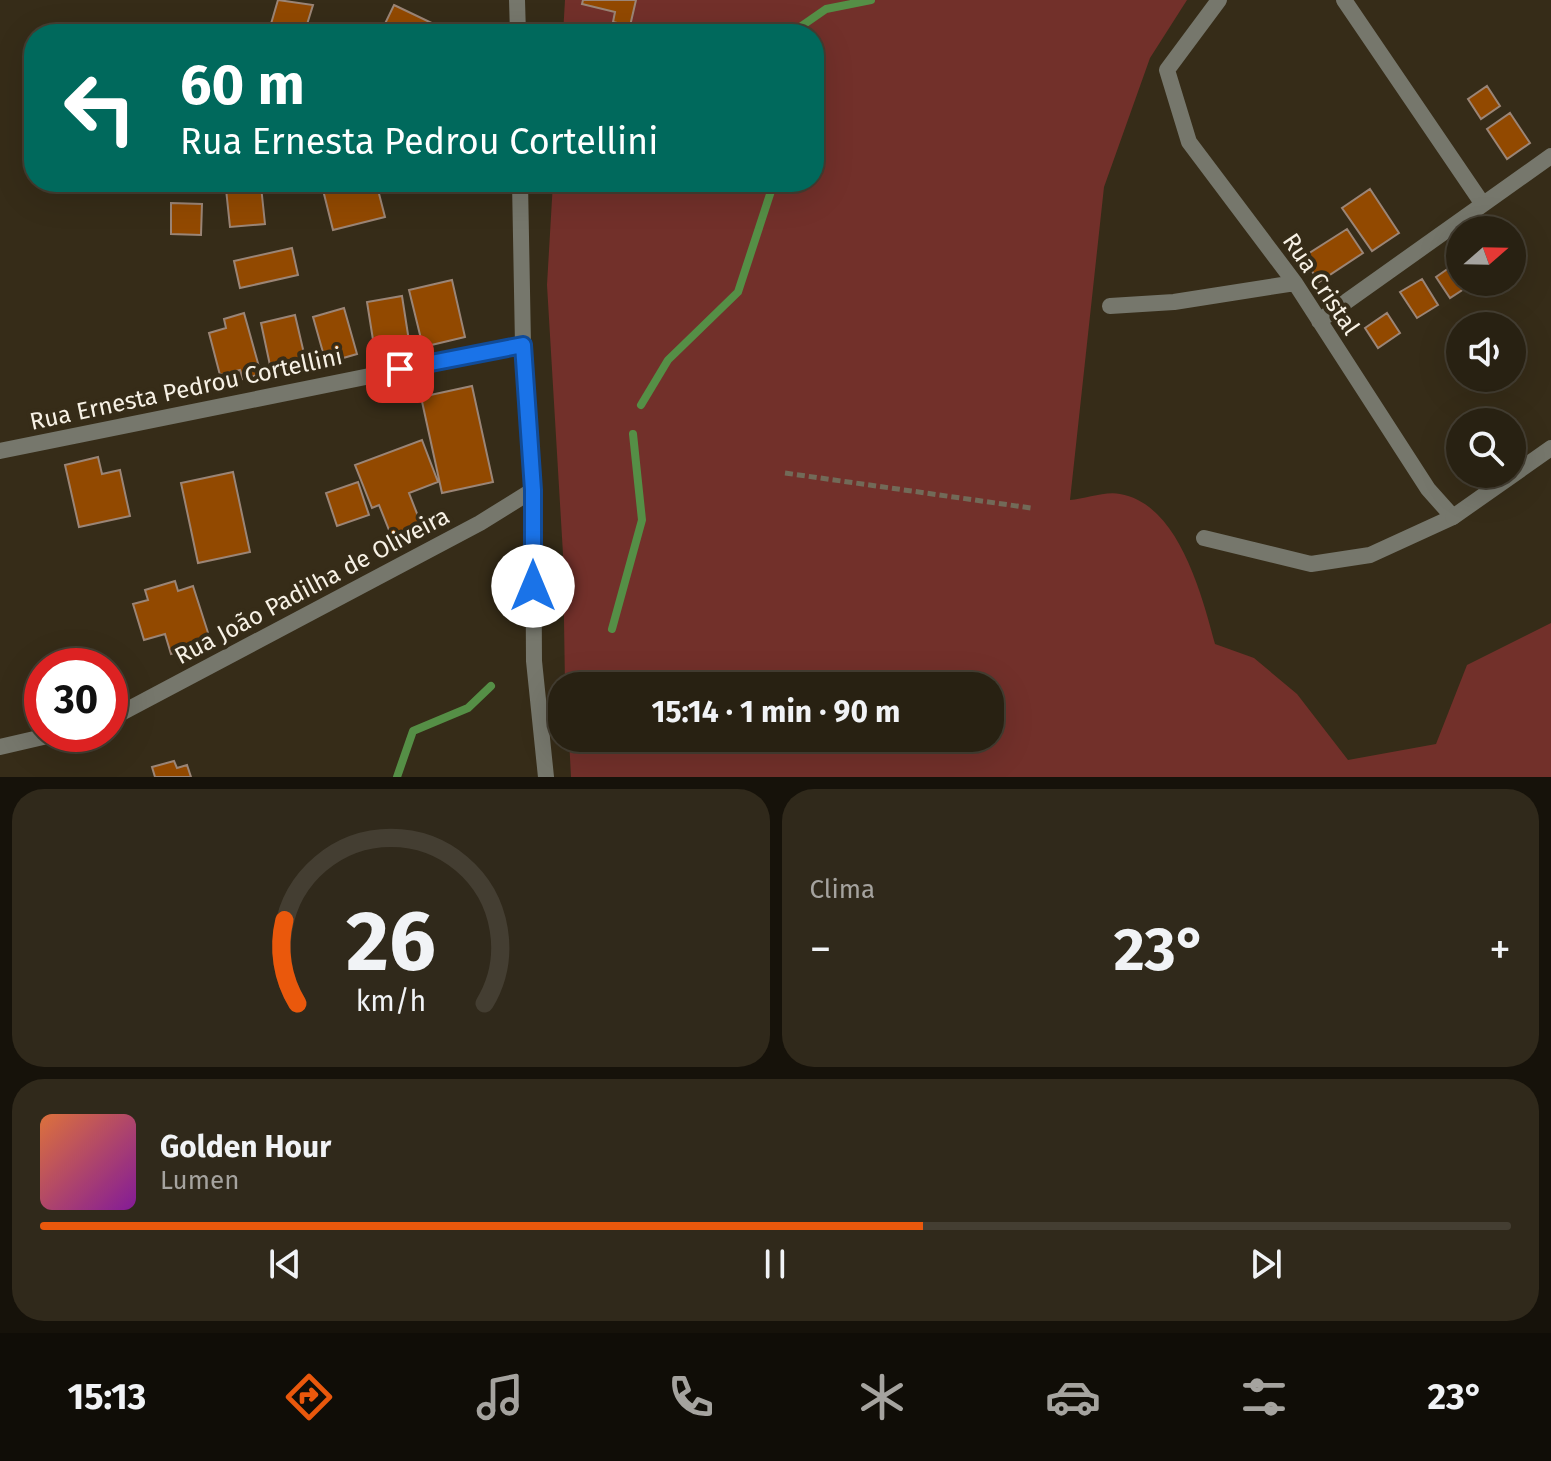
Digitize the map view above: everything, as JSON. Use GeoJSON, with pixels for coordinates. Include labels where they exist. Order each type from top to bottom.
{"type":"FeatureCollection","features":[{"type":"Feature","properties":{"kind":"street"},"geometry":{"type":"LineString","coordinates":[[517,0],[518,24]]}},
{"type":"Feature","properties":{"kind":"street","name":"Rua Cristal"},"geometry":{"type":"LineString","coordinates":[[1219,0],[1167,70],[1189,142],[1295,283],[1428,489],[1453,517]]}},
{"type":"Feature","properties":{"kind":"street"},"geometry":{"type":"LineString","coordinates":[[1344,0],[1482,203]]}},
{"type":"Feature","properties":{"kind":"street"},"geometry":{"type":"LineString","coordinates":[[1319,321],[1551,156]]}},
{"type":"Feature","properties":{"kind":"street"},"geometry":{"type":"LineString","coordinates":[[520,192],[523,345],[533,490],[534,661],[546,777]]}},
{"type":"Feature","properties":{"kind":"street"},"geometry":{"type":"LineString","coordinates":[[1110,306],[1174,302],[1295,283]]}},
{"type":"Feature","properties":{"kind":"street","name":"Rua Ernesta Pedrou Cortellini"},"geometry":{"type":"LineString","coordinates":[[0,451],[523,345]]}},
{"type":"Feature","properties":{"kind":"street"},"geometry":{"type":"LineString","coordinates":[[1204,538],[1311,564],[1370,555],[1453,517],[1551,448]]}},
{"type":"Feature","properties":{"kind":"street","name":"Rua João Padilha de Oliveira"},"geometry":{"type":"LineString","coordinates":[[128,709],[480,523],[533,490]]}},
{"type":"Feature","properties":{"kind":"street"},"geometry":{"type":"LineString","coordinates":[[0,747],[24,741]]}},
{"type":"Feature","properties":{"kind":"path"},"geometry":{"type":"LineString","coordinates":[[785,473],[1031,508]]}},
{"type":"Feature","properties":{"kind":"shaded area"},"geometry":{"type":"Polygon","coordinates":[[[565,0],[1187,0],[1150,58],[1104,187],[1070,500],[1120,494],[1140,501],[1158,515],[1185,555],[1215,644],[1254,658],[1297,694],[1348,760],[1436,744],[1467,665],[1551,623],[1551,777],[571,777],[570,752],[1004,752],[1004,672],[565,672],[563,554],[547,285],[552,192],[824,192],[824,24],[564,24],[565,0]]]}},
{"type":"Feature","properties":{"kind":"building"},"geometry":{"type":"Polygon","coordinates":[[[278,0],[313,5],[307,24],[271,24],[278,0]]]}},
{"type":"Feature","properties":{"kind":"building"},"geometry":{"type":"Polygon","coordinates":[[[583,0],[636,0],[630,24],[613,22],[615,12],[582,4],[583,0]]]}},
{"type":"Feature","properties":{"kind":"building"},"geometry":{"type":"Polygon","coordinates":[[[394,5],[434,24],[385,24],[394,5]]]}},
{"type":"Feature","properties":{"kind":"building"},"geometry":{"type":"Polygon","coordinates":[[[1487,86],[1500,106],[1481,119],[1468,99],[1487,86]]]}},
{"type":"Feature","properties":{"kind":"building"},"geometry":{"type":"Polygon","coordinates":[[[1510,113],[1530,143],[1507,159],[1487,129],[1510,113]]]}},
{"type":"Feature","properties":{"kind":"building"},"geometry":{"type":"Polygon","coordinates":[[[1370,189],[1399,233],[1372,251],[1342,208],[1370,189]]]}},
{"type":"Feature","properties":{"kind":"building"},"geometry":{"type":"Polygon","coordinates":[[[226,192],[262,192],[265,224],[230,227],[226,192]]]}},
{"type":"Feature","properties":{"kind":"building"},"geometry":{"type":"Polygon","coordinates":[[[324,192],[379,192],[385,217],[333,230],[324,192]]]}},
{"type":"Feature","properties":{"kind":"building"},"geometry":{"type":"Polygon","coordinates":[[[171,203],[202,204],[201,235],[171,234],[171,203]]]}},
{"type":"Feature","properties":{"kind":"building"},"geometry":{"type":"Polygon","coordinates":[[[1347,229],[1363,253],[1319,282],[1303,257],[1347,229]]]}},
{"type":"Feature","properties":{"kind":"building"},"geometry":{"type":"Polygon","coordinates":[[[292,248],[298,275],[240,288],[234,261],[292,248]]]}},
{"type":"Feature","properties":{"kind":"building"},"geometry":{"type":"Polygon","coordinates":[[[1446,270],[1446,292],[1436,277],[1446,270]]]}},
{"type":"Feature","properties":{"kind":"building"},"geometry":{"type":"Polygon","coordinates":[[[1422,279],[1438,305],[1417,318],[1400,292],[1422,279]]]}},
{"type":"Feature","properties":{"kind":"building"},"geometry":{"type":"Polygon","coordinates":[[[452,280],[465,337],[423,347],[409,290],[452,280]]]}},
{"type":"Feature","properties":{"kind":"building"},"geometry":{"type":"Polygon","coordinates":[[[402,296],[409,341],[374,346],[367,302],[402,296]]]}},
{"type":"Feature","properties":{"kind":"building"},"geometry":{"type":"Polygon","coordinates":[[[344,308],[357,354],[326,363],[313,317],[344,308]]]}},
{"type":"Feature","properties":{"kind":"building"},"geometry":{"type":"Polygon","coordinates":[[[244,313],[261,374],[243,379],[240,370],[220,375],[209,333],[226,328],[224,319],[244,313]]]}},
{"type":"Feature","properties":{"kind":"building"},"geometry":{"type":"Polygon","coordinates":[[[1387,313],[1400,333],[1378,348],[1365,328],[1387,313]]]}},
{"type":"Feature","properties":{"kind":"building"},"geometry":{"type":"Polygon","coordinates":[[[295,315],[306,362],[271,370],[261,323],[295,315]]]}},
{"type":"Feature","properties":{"kind":"building"},"geometry":{"type":"Polygon","coordinates":[[[472,386],[493,482],[442,493],[421,397],[472,386]]]}},
{"type":"Feature","properties":{"kind":"building"},"geometry":{"type":"Polygon","coordinates":[[[422,440],[438,482],[409,493],[423,529],[393,540],[379,505],[372,508],[355,465],[422,440]]]}},
{"type":"Feature","properties":{"kind":"building"},"geometry":{"type":"Polygon","coordinates":[[[98,457],[102,474],[120,470],[130,516],[79,527],[65,465],[98,457]]]}},
{"type":"Feature","properties":{"kind":"building"},"geometry":{"type":"Polygon","coordinates":[[[233,472],[250,552],[198,563],[181,483],[233,472]]]}},
{"type":"Feature","properties":{"kind":"building"},"geometry":{"type":"Polygon","coordinates":[[[358,482],[369,515],[337,526],[326,493],[358,482]]]}},
{"type":"Feature","properties":{"kind":"building"},"geometry":{"type":"Polygon","coordinates":[[[175,581],[178,591],[193,586],[211,642],[171,654],[165,634],[144,640],[133,604],[148,600],[145,590],[175,581]]]}},
{"type":"Feature","properties":{"kind":"building"},"geometry":{"type":"Polygon","coordinates":[[[174,761],[177,768],[187,765],[191,777],[155,777],[152,767],[174,761]]]}},
{"type":"Feature","properties":{"kind":"waterway"},"geometry":{"type":"LineString","coordinates":[[804,24],[826,9],[871,0]]}},
{"type":"Feature","properties":{"kind":"waterway"},"geometry":{"type":"LineString","coordinates":[[641,405],[668,360],[738,292],[771,192]]}},
{"type":"Feature","properties":{"kind":"waterway"},"geometry":{"type":"LineString","coordinates":[[612,629],[642,520],[633,434]]}},
{"type":"Feature","properties":{"kind":"waterway"},"geometry":{"type":"LineString","coordinates":[[397,777],[413,731],[468,708],[491,686]]}},
{"type":"Feature","properties":{"kind":"route"},"geometry":{"type":"LineString","coordinates":[[400,369],[523,345],[533,490],[533,586]]}}]}
